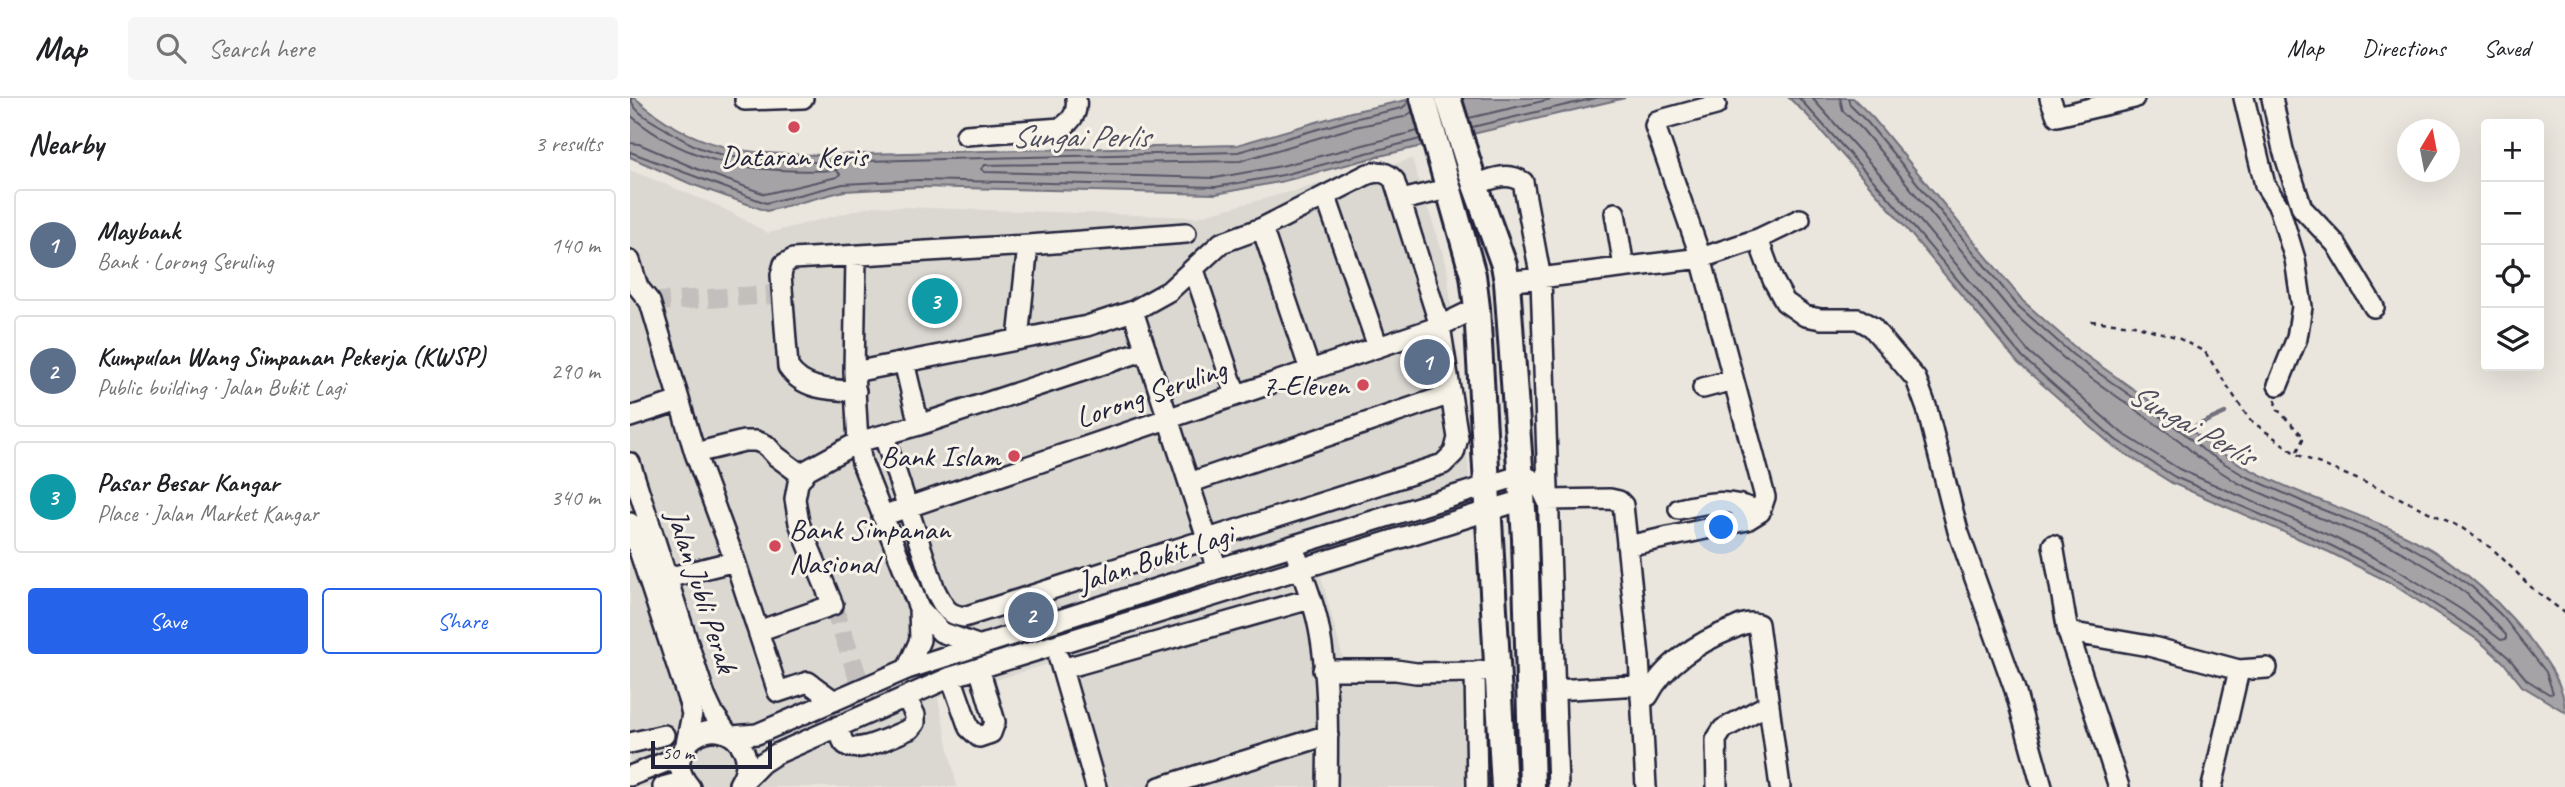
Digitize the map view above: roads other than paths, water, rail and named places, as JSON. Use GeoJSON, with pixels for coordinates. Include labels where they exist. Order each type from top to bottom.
{"type":"FeatureCollection","features":[{"type":"Feature","properties":{"kind":"main road"},"geometry":{"type":"LineString","coordinates":[[1423,98],[1473,275],[1477,308],[1488,498],[1486,670],[1504,787]]}},
{"type":"Feature","properties":{"kind":"main road"},"geometry":{"type":"LineString","coordinates":[[1448,98],[1504,265],[1507,282],[1522,487],[1546,681],[1532,787]]}},
{"type":"Feature","properties":{"kind":"street"},"geometry":{"type":"LineString","coordinates":[[745,100],[803,98]]}},
{"type":"Feature","properties":{"kind":"street"},"geometry":{"type":"LineString","coordinates":[[965,135],[1062,128],[1071,121],[1077,108],[1076,98]]}},
{"type":"Feature","properties":{"kind":"street"},"geometry":{"type":"LineString","coordinates":[[2050,98],[2057,116],[2134,98]]}},
{"type":"Feature","properties":{"kind":"street"},"geometry":{"type":"LineString","coordinates":[[2244,98],[2264,185],[2278,207],[2295,258],[2302,307],[2297,338],[2278,385]]}},
{"type":"Feature","properties":{"kind":"street"},"geometry":{"type":"LineString","coordinates":[[2272,98],[2283,150],[2301,208],[2336,244],[2374,307]]}},
{"type":"Feature","properties":{"kind":"street"},"geometry":{"type":"LineString","coordinates":[[1627,546],[1747,520],[1760,512],[1765,497],[1701,258],[1655,126],[1657,121],[1716,105]]}},
{"type":"Feature","properties":{"kind":"street"},"geometry":{"type":"LineString","coordinates":[[884,436],[935,590],[945,610],[952,615],[964,617],[1443,464],[1454,453],[1458,438],[1440,326],[1402,200],[1394,180],[1388,173],[1379,171],[1368,174],[1262,228],[1221,243],[1169,291],[1133,311],[1087,326],[904,362],[825,390],[795,377],[788,367],[781,275],[784,264],[793,259],[856,257],[1186,233]]}},
{"type":"Feature","properties":{"kind":"street"},"geometry":{"type":"LineString","coordinates":[[1475,185],[1507,176],[1523,182],[1541,279],[1547,500],[1546,681],[1558,787]]}},
{"type":"Feature","properties":{"kind":"street"},"geometry":{"type":"LineString","coordinates":[[1402,200],[1447,189]]}},
{"type":"Feature","properties":{"kind":"street"},"geometry":{"type":"LineString","coordinates":[[1326,197],[1378,347]]}},
{"type":"Feature","properties":{"kind":"street"},"geometry":{"type":"LineString","coordinates":[[1615,213],[1625,267]]}},
{"type":"Feature","properties":{"kind":"street"},"geometry":{"type":"LineString","coordinates":[[1507,282],[1701,258],[1758,239],[1800,219]]}},
{"type":"Feature","properties":{"kind":"street"},"geometry":{"type":"LineString","coordinates":[[1262,228],[1310,370]]}},
{"type":"Feature","properties":{"kind":"street"},"geometry":{"type":"LineString","coordinates":[[1758,239],[1773,280],[1785,302],[1805,316],[1858,319],[1872,327],[1916,379],[1927,409],[1958,531],[2014,690],[2042,787]]}},
{"type":"Feature","properties":{"kind":"street"},"geometry":{"type":"LineString","coordinates":[[1018,340],[1028,245]]}},
{"type":"Feature","properties":{"kind":"street"},"geometry":{"type":"LineString","coordinates":[[856,257],[855,381],[858,442],[862,463],[919,608],[920,640],[907,669]]}},
{"type":"Feature","properties":{"kind":"street"},"geometry":{"type":"LineString","coordinates":[[630,261],[778,692],[808,682],[834,701]]}},
{"type":"Feature","properties":{"kind":"street"},"geometry":{"type":"LineString","coordinates":[[1194,270],[1236,395]]}},
{"type":"Feature","properties":{"kind":"street","name":"Lorong Seruling"},"geometry":{"type":"LineString","coordinates":[[882,516],[1440,326],[1477,308]]}},
{"type":"Feature","properties":{"kind":"street"},"geometry":{"type":"LineString","coordinates":[[1133,311],[1217,569]]}},
{"type":"Feature","properties":{"kind":"street"},"geometry":{"type":"LineString","coordinates":[[758,631],[833,605],[800,523],[795,499],[798,483],[807,470],[858,442],[919,425],[1146,349]]}},
{"type":"Feature","properties":{"kind":"street"},"geometry":{"type":"LineString","coordinates":[[904,362],[919,425]]}},
{"type":"Feature","properties":{"kind":"street"},"geometry":{"type":"LineString","coordinates":[[1703,388],[1734,380]]}},
{"type":"Feature","properties":{"kind":"street"},"geometry":{"type":"LineString","coordinates":[[1189,483],[1451,394]]}},
{"type":"Feature","properties":{"kind":"street"},"geometry":{"type":"LineString","coordinates":[[630,417],[679,401]]}},
{"type":"Feature","properties":{"kind":"street"},"geometry":{"type":"LineString","coordinates":[[695,453],[744,440],[756,441],[766,444],[776,456],[803,476]]}},
{"type":"Feature","properties":{"kind":"street","name":"Jalan Jubli Perak"},"geometry":{"type":"LineString","coordinates":[[630,463],[705,696],[713,713],[746,754],[747,765],[738,786]]}},
{"type":"Feature","properties":{"kind":"street"},"geometry":{"type":"LineString","coordinates":[[1522,487],[1534,479],[1541,485],[1547,500]]}},
{"type":"Feature","properties":{"kind":"street","name":"Jalan Bukit Lagi"},"geometry":{"type":"LineString","coordinates":[[738,786],[762,763],[776,754],[951,677],[1300,568],[1522,487]]}},
{"type":"Feature","properties":{"kind":"street","name":"Jalan Bukit Lagi"},"geometry":{"type":"LineString","coordinates":[[630,776],[684,750],[694,736],[704,732],[716,730],[729,734],[757,734],[907,669],[1294,546],[1488,498]]}},
{"type":"Feature","properties":{"kind":"street"},"geometry":{"type":"LineString","coordinates":[[1547,500],[1619,500],[1623,505],[1641,692],[1646,787]]}},
{"type":"Feature","properties":{"kind":"street"},"geometry":{"type":"LineString","coordinates":[[1679,509],[1714,502],[1731,502],[1760,512]]}},
{"type":"Feature","properties":{"kind":"street","name":"Jalan Jubli Perak"},"geometry":{"type":"LineString","coordinates":[[630,523],[692,714],[681,769],[688,784]]}},
{"type":"Feature","properties":{"kind":"street"},"geometry":{"type":"LineString","coordinates":[[2053,545],[2068,632],[2119,787]]}},
{"type":"Feature","properties":{"kind":"street"},"geometry":{"type":"LineString","coordinates":[[1294,546],[1317,620],[1328,735],[1327,787]]}},
{"type":"Feature","properties":{"kind":"street"},"geometry":{"type":"LineString","coordinates":[[667,579],[735,561]]}},
{"type":"Feature","properties":{"kind":"street"},"geometry":{"type":"LineString","coordinates":[[1062,668],[1310,598]]}},
{"type":"Feature","properties":{"kind":"street"},"geometry":{"type":"LineString","coordinates":[[919,608],[941,632],[980,646]]}},
{"type":"Feature","properties":{"kind":"street"},"geometry":{"type":"LineString","coordinates":[[1546,681],[1641,692],[1647,696],[1653,684],[1706,639],[1753,622],[1758,624],[1780,787]]}},
{"type":"Feature","properties":{"kind":"street"},"geometry":{"type":"LineString","coordinates":[[2068,632],[2149,646],[2239,670],[2267,668]]}},
{"type":"Feature","properties":{"kind":"street"},"geometry":{"type":"LineString","coordinates":[[1055,644],[1096,787]]}},
{"type":"Feature","properties":{"kind":"street"},"geometry":{"type":"LineString","coordinates":[[951,677],[969,728],[979,737],[991,733],[995,722],[979,668]]}},
{"type":"Feature","properties":{"kind":"street"},"geometry":{"type":"LineString","coordinates":[[1323,670],[1486,670],[1477,787]]}},
{"type":"Feature","properties":{"kind":"street"},"geometry":{"type":"LineString","coordinates":[[2212,787],[2239,670]]}},
{"type":"Feature","properties":{"kind":"street"},"geometry":{"type":"LineString","coordinates":[[838,726],[844,743],[851,748],[863,748],[910,729],[915,723],[915,715],[906,696]]}},
{"type":"Feature","properties":{"kind":"street"},"geometry":{"type":"LineString","coordinates":[[1717,787],[1716,740],[1723,729],[1769,704]]}},
{"type":"Feature","properties":{"kind":"street"},"geometry":{"type":"LineString","coordinates":[[630,743],[664,735]]}},
{"type":"Feature","properties":{"kind":"street"},"geometry":{"type":"LineString","coordinates":[[1160,787],[1328,735]]}},
{"type":"Feature","properties":{"kind":"street"},"geometry":{"type":"LineString","coordinates":[[663,787],[688,784]]}},
{"type":"Feature","properties":{"kind":"water"},"geometry":{"type":"Polygon","coordinates":[[[630,98],[635,98],[679,130],[701,140],[746,151],[824,155],[1237,145],[1351,112],[1416,98],[1625,98],[1284,181],[1216,194],[919,187],[844,191],[767,211],[691,184],[630,157],[630,98]]]}},
{"type":"Feature","properties":{"kind":"water"},"geometry":{"type":"Polygon","coordinates":[[[1789,98],[1853,98],[1873,118],[2023,301],[2078,350],[2213,447],[2263,476],[2417,541],[2470,577],[2501,606],[2542,655],[2558,682],[2565,712],[2522,686],[2503,662],[2478,640],[2389,582],[2329,552],[2172,483],[2113,446],[2018,363],[1885,203],[1789,98]]]}},
{"type":"Feature","properties":{"kind":"waterway","name":"Sungai Perlis"},"geometry":{"type":"LineString","coordinates":[[2187,430],[2225,413]]}},
{"type":"Feature","properties":{"kind":"tunnel"},"geometry":{"type":"LineString","coordinates":[[650,302],[783,294]]}},
{"type":"Feature","properties":{"kind":"tunnel"},"geometry":{"type":"LineString","coordinates":[[833,605],[862,689]]}},
{"type":"Feature","properties":{"kind":"place","name":"Dataran Keris"},"geometry":{"type":"Point","coordinates":[794,127]}},
{"type":"Feature","properties":{"kind":"place","name":"Pasar Besar Kangar"},"geometry":{"type":"Point","coordinates":[935,301]}},
{"type":"Feature","properties":{"kind":"place","name":"Maybank"},"geometry":{"type":"Point","coordinates":[1427,362]}},
{"type":"Feature","properties":{"kind":"place","name":"7-Eleven"},"geometry":{"type":"Point","coordinates":[1363,385]}},
{"type":"Feature","properties":{"kind":"place","name":"Bank Islam"},"geometry":{"type":"Point","coordinates":[1014,456]}},
{"type":"Feature","properties":{"kind":"place","name":"Bank Simpanan Nasional"},"geometry":{"type":"Point","coordinates":[775,546]}},
{"type":"Feature","properties":{"kind":"place","name":"Kumpulan Wang Simpanan Pekerja (KWSP)"},"geometry":{"type":"Point","coordinates":[1031,615]}}]}
